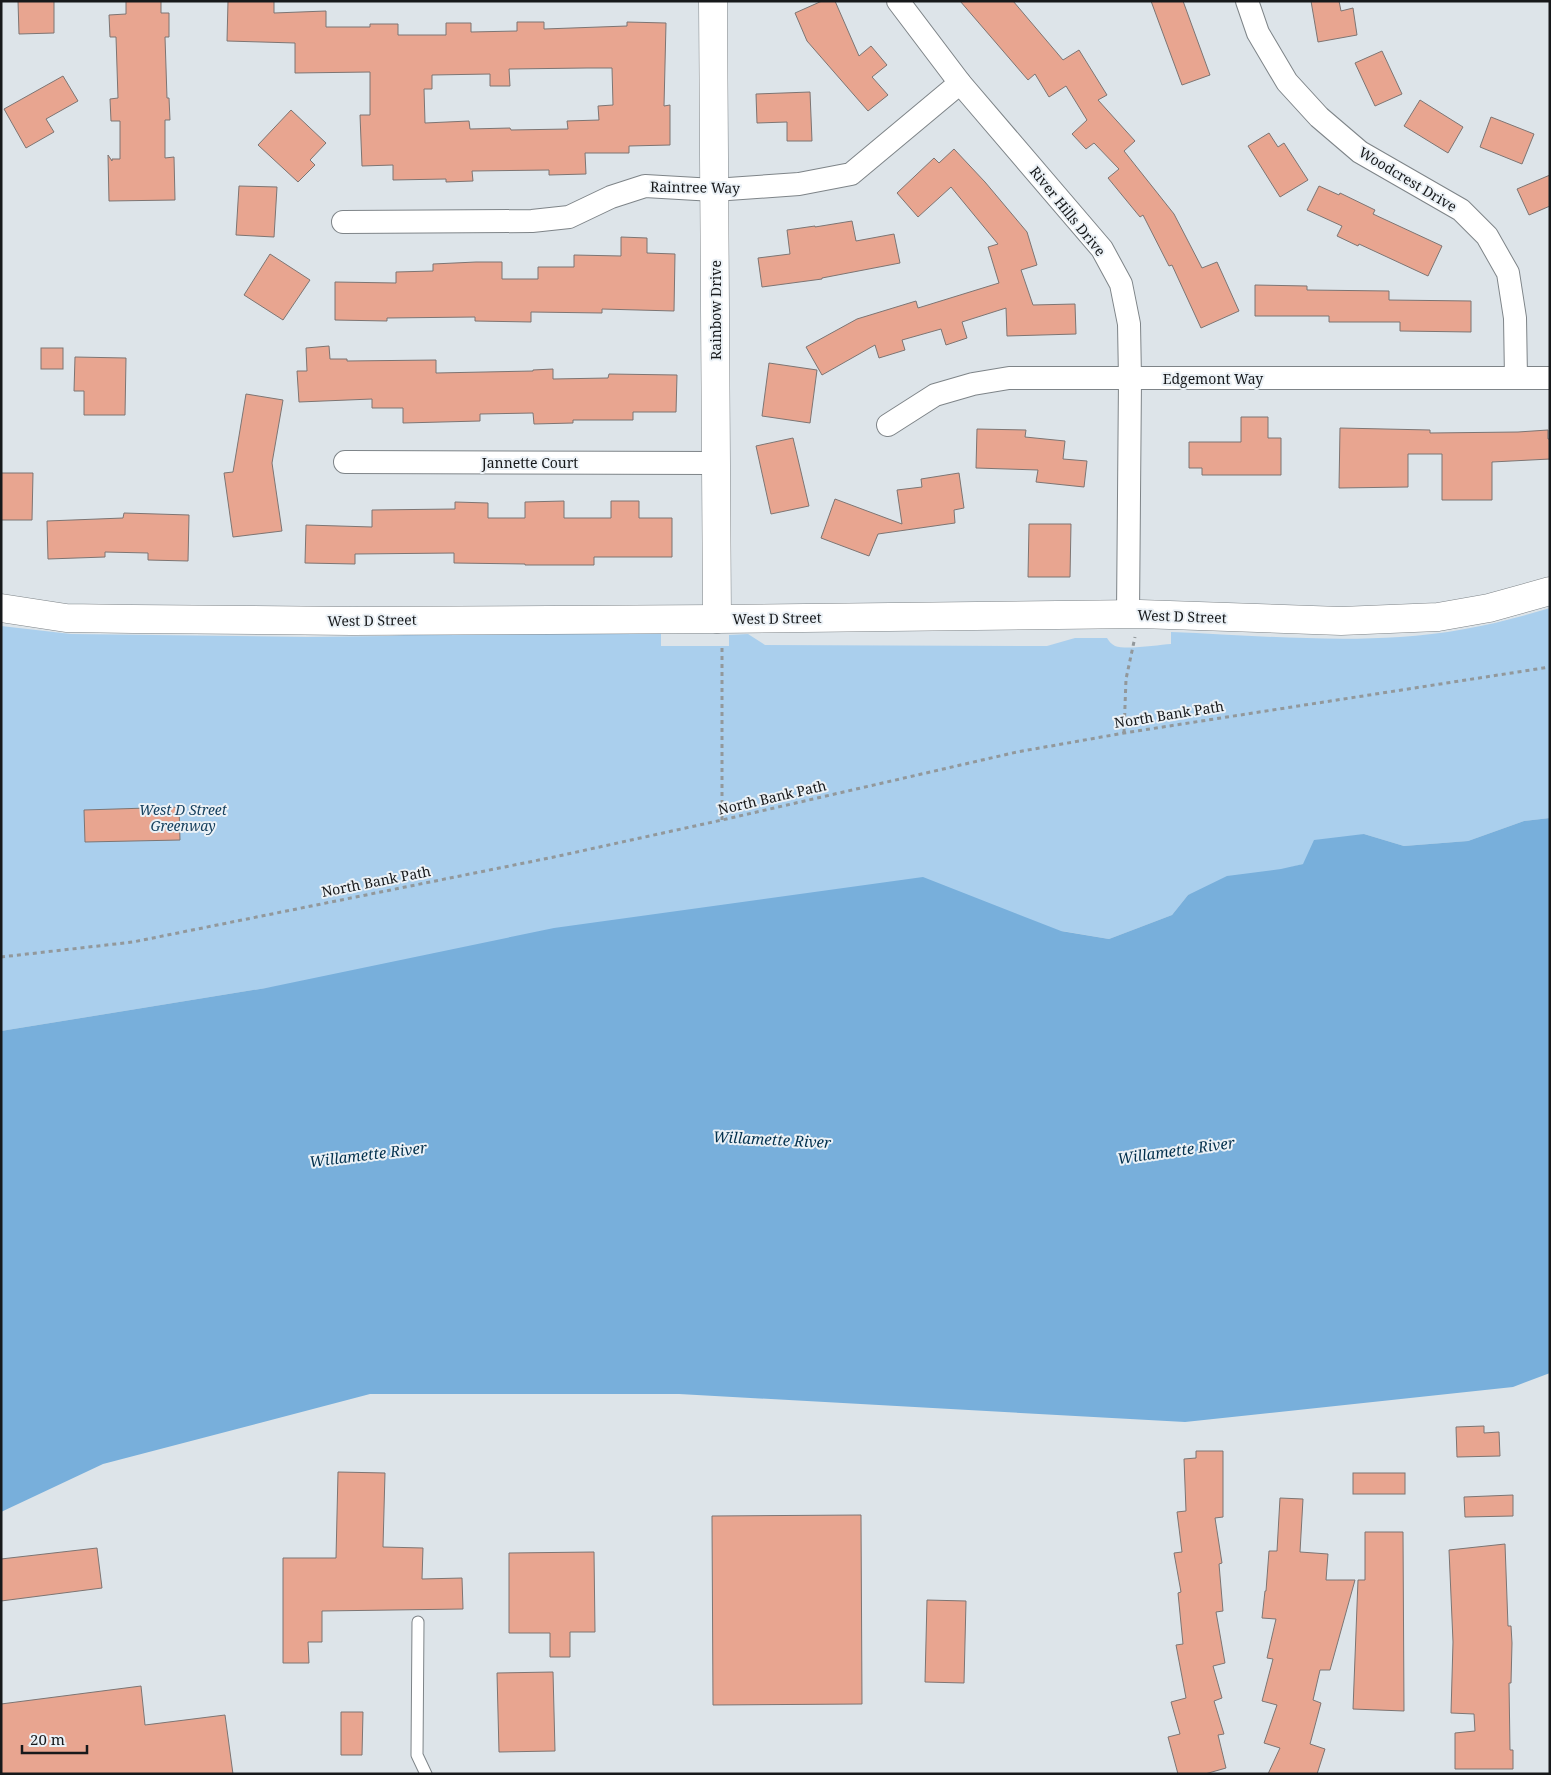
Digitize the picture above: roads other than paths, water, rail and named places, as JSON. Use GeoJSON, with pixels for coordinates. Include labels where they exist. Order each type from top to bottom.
{"type":"FeatureCollection","features":[{"type":"Feature","properties":{"kind":"street","name":"Rainbow Drive"},"geometry":{"type":"LineString","coordinates":[[713,1],[719,627]]}},
{"type":"Feature","properties":{"kind":"street","name":"River Hills Drive"},"geometry":{"type":"LineString","coordinates":[[898,1],[960,84],[1102,249],[1121,284],[1129,324],[1134,614]]}},
{"type":"Feature","properties":{"kind":"street","name":"Woodcrest Drive"},"geometry":{"type":"LineString","coordinates":[[1247,1],[1258,33],[1287,82],[1318,117],[1360,152],[1461,210],[1487,236],[1508,273],[1515,318],[1516,378]]}},
{"type":"Feature","properties":{"kind":"street","name":"Raintree Way"},"geometry":{"type":"LineString","coordinates":[[343,222],[532,220],[569,217],[611,198],[645,186],[714,190],[799,184],[851,174],[960,84]]}},
{"type":"Feature","properties":{"kind":"street","name":"Edgemont Way"},"geometry":{"type":"LineString","coordinates":[[888,425],[935,395],[972,384],[1009,378],[1550,378]]}},
{"type":"Feature","properties":{"kind":"street","name":"Jannette Court"},"geometry":{"type":"LineString","coordinates":[[345,462],[716,463]]}},
{"type":"Feature","properties":{"kind":"street","name":"West D Street"},"geometry":{"type":"LineString","coordinates":[[1,608],[66,618],[352,621],[410,619],[719,627],[1134,614],[1341,621],[1438,617],[1490,608],[1550,591]]}},
{"type":"Feature","properties":{"kind":"lane"},"geometry":{"type":"LineString","coordinates":[[418,1622],[417,1755],[426,1774]]}},
{"type":"Feature","properties":{"kind":"water","name":"Willamette River"},"geometry":{"type":"Polygon","coordinates":[[[1550,818],[1550,1373],[1513,1387],[1185,1422],[679,1394],[370,1394],[103,1464],[1,1512],[1,1031],[266,988],[554,928],[923,877],[1061,931],[1109,939],[1172,915],[1188,895],[1227,876],[1281,869],[1303,864],[1314,840],[1364,834],[1404,846],[1468,841],[1524,821],[1550,818]]]}},
{"type":"Feature","properties":{"kind":"park label","name":"West D Street Greenway"},"geometry":{"type":"Point","coordinates":[183,818]}}]}
